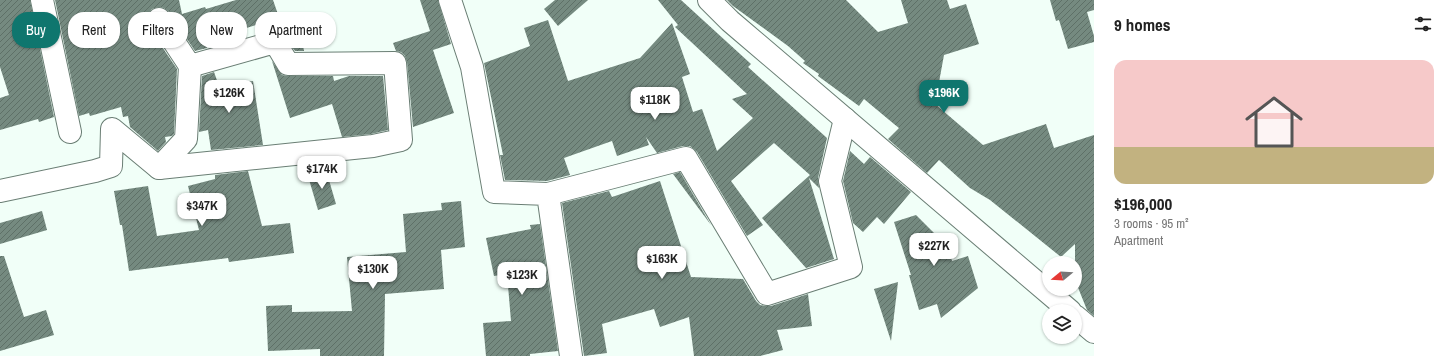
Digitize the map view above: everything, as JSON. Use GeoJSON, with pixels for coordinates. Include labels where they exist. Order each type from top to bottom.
{"type":"FeatureCollection","features":[{"type":"Feature","properties":{"kind":"street"},"geometry":{"type":"LineString","coordinates":[[42,0],[70,132]]}},
{"type":"Feature","properties":{"kind":"street"},"geometry":{"type":"LineString","coordinates":[[450,0],[472,67],[494,192],[548,194],[686,158],[767,294],[851,267],[830,181],[845,119]]}},
{"type":"Feature","properties":{"kind":"street"},"geometry":{"type":"LineString","coordinates":[[710,0],[730,21],[1062,304]]}},
{"type":"Feature","properties":{"kind":"street"},"geometry":{"type":"LineString","coordinates":[[0,191],[95,171],[110,166],[112,129],[159,168],[372,146],[401,140],[395,63],[288,64],[275,42],[190,66]]}},
{"type":"Feature","properties":{"kind":"street"},"geometry":{"type":"LineString","coordinates":[[159,168],[186,139],[190,66],[179,48]]}},
{"type":"Feature","properties":{"kind":"street"},"geometry":{"type":"LineString","coordinates":[[548,194],[571,356]]}},
{"type":"Feature","properties":{"kind":"street"},"geometry":{"type":"LineString","coordinates":[[1082,322],[1094,332]]}},
{"type":"Feature","properties":{"kind":"building"},"geometry":{"type":"Polygon","coordinates":[[[0,0],[30,0],[32,12],[12,12],[12,48],[40,48],[54,117],[39,122],[38,119],[0,130],[0,98],[9,95],[0,67],[0,0]]]}},
{"type":"Feature","properties":{"kind":"building"},"geometry":{"type":"Polygon","coordinates":[[[55,0],[179,0],[182,12],[169,12],[164,8],[159,7],[152,9],[150,12],[128,12],[128,48],[163,48],[177,69],[174,134],[172,136],[165,137],[166,142],[158,151],[130,127],[128,116],[123,117],[121,107],[90,116],[89,113],[79,116],[60,24],[60,12],[57,12],[55,0]]]}},
{"type":"Feature","properties":{"kind":"building"},"geometry":{"type":"Polygon","coordinates":[[[236,0],[273,0],[277,12],[255,12],[255,25],[247,28],[247,12],[196,12],[196,48],[207,48],[195,51],[188,40],[188,12],[205,7],[206,9],[236,0]]]}},
{"type":"Feature","properties":{"kind":"building"},"geometry":{"type":"Polygon","coordinates":[[[420,0],[438,0],[451,44],[433,50],[454,113],[413,127],[407,62],[405,56],[401,52],[396,51],[393,43],[430,31],[420,0]]]}},
{"type":"Feature","properties":{"kind":"building"},"geometry":{"type":"Polygon","coordinates":[[[555,0],[588,0],[558,26],[544,9],[555,0]]]}},
{"type":"Feature","properties":{"kind":"building"},"geometry":{"type":"Polygon","coordinates":[[[658,0],[681,0],[751,64],[748,67],[827,138],[818,178],[819,188],[809,178],[834,259],[806,268],[762,218],[810,175],[774,143],[731,181],[763,225],[747,236],[697,152],[690,146],[683,146],[657,153],[646,137],[649,145],[617,156],[612,141],[564,158],[570,175],[547,181],[505,180],[500,155],[503,155],[484,63],[530,46],[524,28],[548,20],[568,81],[640,58],[672,23],[690,74],[682,77],[693,112],[702,109],[717,151],[753,118],[732,99],[747,94],[675,27],[678,25],[658,0]]]}},
{"type":"Feature","properties":{"kind":"building"},"geometry":{"type":"Polygon","coordinates":[[[727,0],[846,0],[878,32],[908,23],[901,0],[947,0],[950,9],[966,4],[979,44],[944,55],[935,104],[983,145],[1046,124],[1054,148],[1094,135],[1094,316],[1087,310],[1081,296],[1082,256],[1075,256],[1075,244],[1062,256],[1060,256],[990,200],[970,188],[939,160],[927,173],[888,139],[899,128],[864,99],[859,106],[818,76],[819,74],[803,63],[805,61],[788,46],[727,0]]]}},
{"type":"Feature","properties":{"kind":"building"},"geometry":{"type":"Polygon","coordinates":[[[1050,0],[1094,0],[1094,10],[1087,12],[1094,36],[1094,42],[1068,49],[1059,20],[1056,21],[1050,0]]]}},
{"type":"Feature","properties":{"kind":"building"},"geometry":{"type":"Polygon","coordinates":[[[293,48],[303,48],[304,51],[295,51],[293,48]]]}},
{"type":"Feature","properties":{"kind":"building"},"geometry":{"type":"Polygon","coordinates":[[[272,61],[282,75],[288,76],[333,76],[334,81],[349,76],[383,76],[388,130],[371,134],[342,137],[332,104],[290,118],[272,61]]]}},
{"type":"Feature","properties":{"kind":"building"},"geometry":{"type":"Polygon","coordinates":[[[214,72],[219,86],[253,81],[263,145],[211,150],[208,130],[199,132],[202,76],[214,72]]]}},
{"type":"Feature","properties":{"kind":"building"},"geometry":{"type":"Polygon","coordinates":[[[850,151],[864,164],[870,157],[911,192],[884,224],[877,217],[863,232],[853,223],[843,181],[850,151]]]}},
{"type":"Feature","properties":{"kind":"building"},"geometry":{"type":"Polygon","coordinates":[[[326,170],[336,204],[318,210],[308,176],[326,170]]]}},
{"type":"Feature","properties":{"kind":"building"},"geometry":{"type":"Polygon","coordinates":[[[248,171],[262,226],[290,223],[294,253],[229,262],[228,258],[129,271],[122,225],[120,225],[114,191],[148,186],[157,236],[199,230],[188,186],[215,179],[215,175],[248,171]]]}},
{"type":"Feature","properties":{"kind":"building"},"geometry":{"type":"Polygon","coordinates":[[[680,172],[711,225],[673,174],[680,172]]]}},
{"type":"Feature","properties":{"kind":"building"},"geometry":{"type":"Polygon","coordinates":[[[660,181],[691,277],[743,279],[756,301],[760,305],[765,306],[771,306],[808,294],[812,326],[777,330],[783,350],[760,356],[694,356],[689,317],[660,327],[654,309],[602,324],[607,353],[584,356],[562,203],[609,191],[612,197],[660,181]]]}},
{"type":"Feature","properties":{"kind":"building"},"geometry":{"type":"Polygon","coordinates":[[[461,201],[465,247],[441,250],[444,289],[385,294],[384,356],[320,356],[320,349],[268,351],[266,306],[292,305],[292,312],[352,311],[347,257],[406,252],[403,214],[442,210],[441,203],[461,201]]]}},
{"type":"Feature","properties":{"kind":"building"},"geometry":{"type":"Polygon","coordinates":[[[42,211],[47,230],[0,244],[0,223],[42,211]]]}},
{"type":"Feature","properties":{"kind":"building"},"geometry":{"type":"Polygon","coordinates":[[[916,215],[937,236],[944,234],[952,261],[968,256],[978,288],[941,318],[937,304],[919,310],[909,275],[911,275],[894,222],[916,215]]]}},
{"type":"Feature","properties":{"kind":"building"},"geometry":{"type":"Polygon","coordinates":[[[540,224],[558,351],[530,354],[530,356],[486,356],[483,323],[511,321],[507,274],[494,276],[486,238],[531,229],[530,225],[540,224]]]}},
{"type":"Feature","properties":{"kind":"building"},"geometry":{"type":"Polygon","coordinates":[[[0,256],[4,256],[24,317],[46,310],[54,335],[0,351],[0,256]]]}},
{"type":"Feature","properties":{"kind":"building"},"geometry":{"type":"Polygon","coordinates":[[[898,282],[891,341],[874,289],[898,282]]]}}]}
